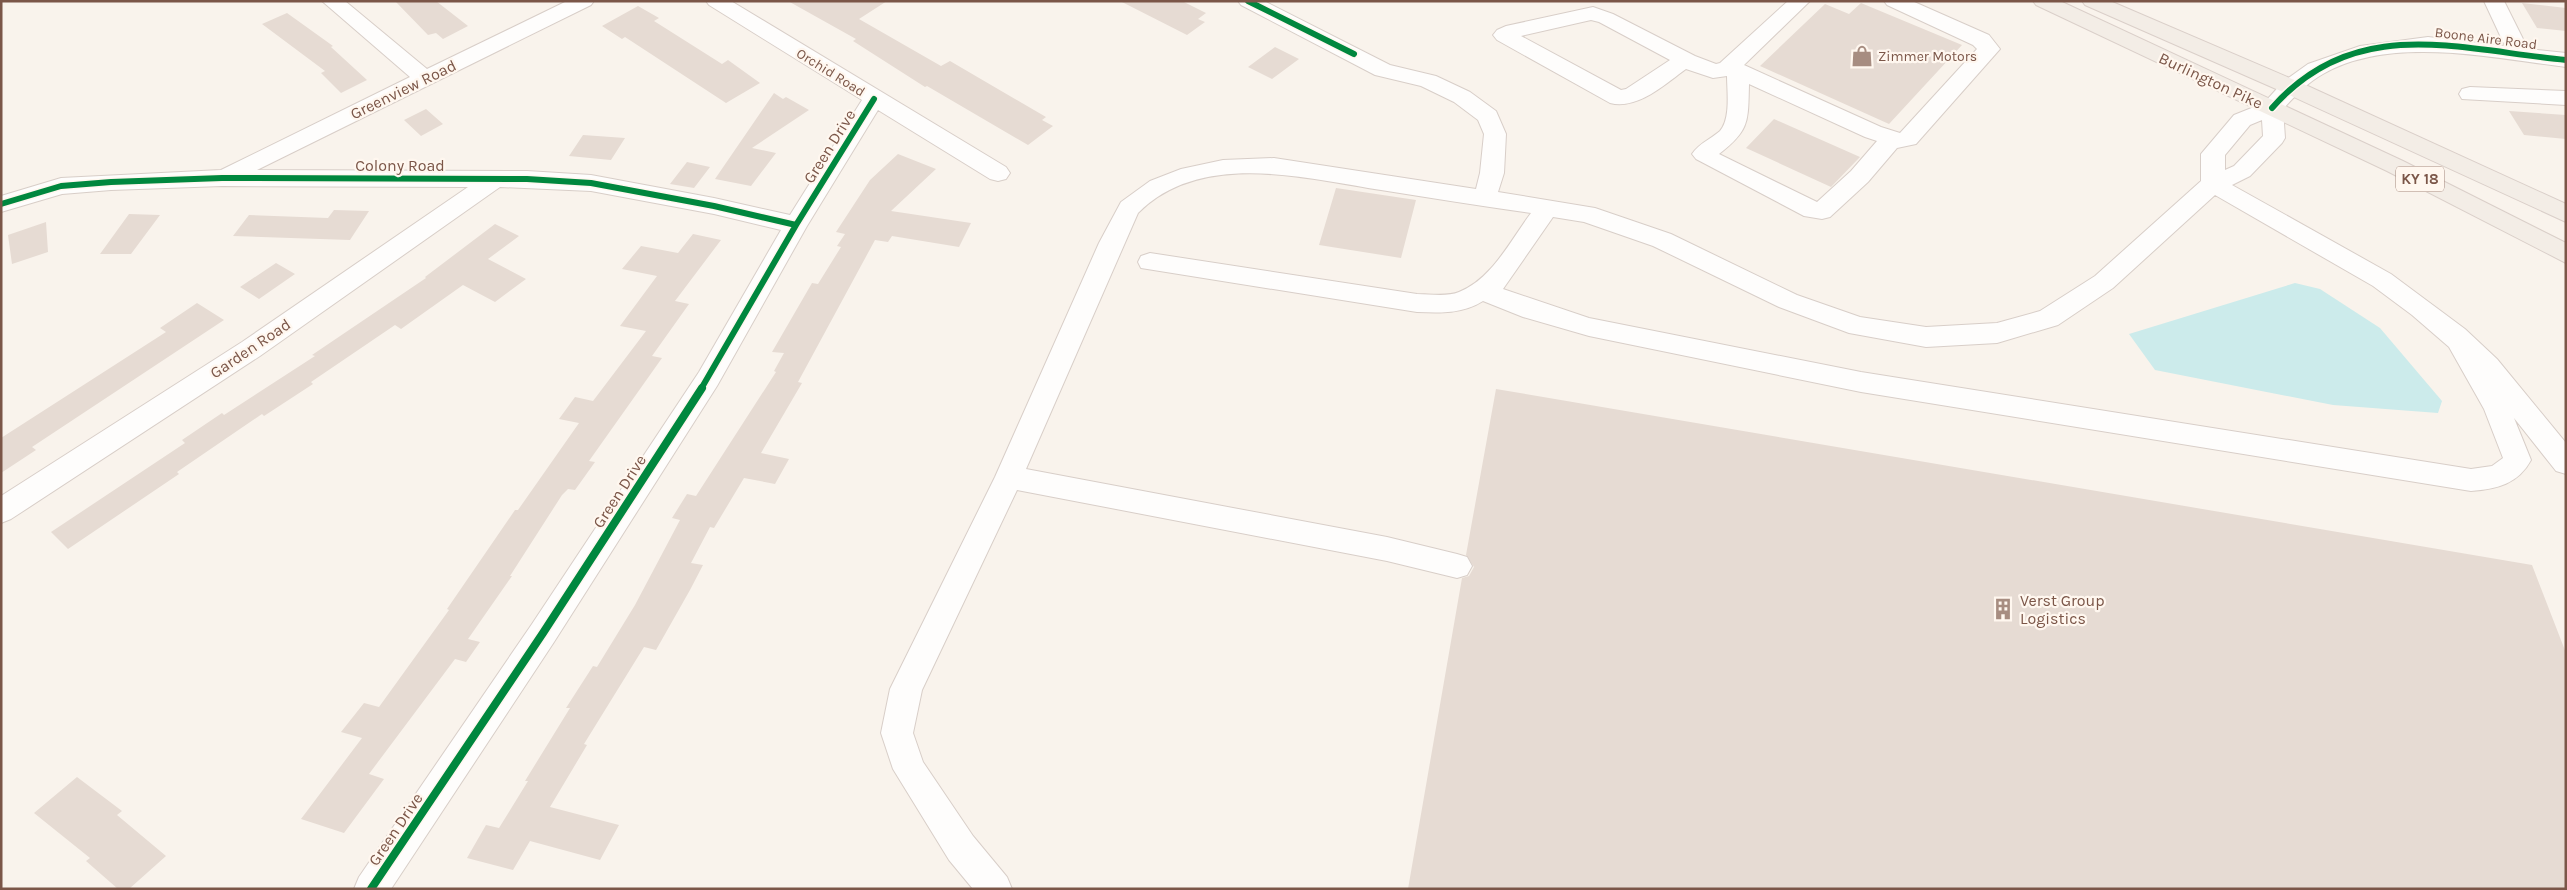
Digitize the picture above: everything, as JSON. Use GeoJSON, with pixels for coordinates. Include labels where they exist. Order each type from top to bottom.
{"type":"FeatureCollection","features":[{"type":"Feature","properties":{"kind":"main road","name":"Burlington Pike"},"geometry":{"type":"LineString","coordinates":[[2043,1],[2395,166],[2566,254]]}},
{"type":"Feature","properties":{"kind":"main road","name":"Burlington Pike"},"geometry":{"type":"LineString","coordinates":[[2106,4],[2566,214]]}},
{"type":"Feature","properties":{"kind":"street"},"geometry":{"type":"LineString","coordinates":[[332,1],[424,78]]}},
{"type":"Feature","properties":{"kind":"street","name":"Greenview Road"},"geometry":{"type":"LineString","coordinates":[[222,178],[266,159],[424,78],[584,1]]}},
{"type":"Feature","properties":{"kind":"street","name":"Orchid Road"},"geometry":{"type":"LineString","coordinates":[[716,1],[998,173]]}},
{"type":"Feature","properties":{"kind":"street"},"geometry":{"type":"LineString","coordinates":[[1248,1],[1383,70],[1428,81],[1462,97],[1488,116],[1495,134],[1492,173],[1485,198]]}},
{"type":"Feature","properties":{"kind":"street"},"geometry":{"type":"LineString","coordinates":[[1800,1],[1733,70],[1737,119],[1730,134],[1704,154],[1812,210],[1822,211],[1848,189],[1875,161],[1892,138]]}},
{"type":"Feature","properties":{"kind":"street"},"geometry":{"type":"LineString","coordinates":[[1691,63],[1682,62],[1633,95],[1618,98],[1504,35],[1513,31],[1593,13],[1691,63],[1713,71],[1733,70],[1900,141],[1908,139],[1989,49],[1981,40],[1894,1]]}},
{"type":"Feature","properties":{"kind":"street"},"geometry":{"type":"LineString","coordinates":[[2494,1],[2520,55]]}},
{"type":"Feature","properties":{"kind":"street","name":"Boone Aire Road"},"geometry":{"type":"LineString","coordinates":[[2272,108],[2291,87],[2316,69],[2333,61],[2360,53],[2405,45],[2454,46],[2566,60]]}},
{"type":"Feature","properties":{"kind":"street"},"geometry":{"type":"LineString","coordinates":[[2470,94],[2566,98]]}},
{"type":"Feature","properties":{"kind":"street","name":"Green Drive"},"geometry":{"type":"LineString","coordinates":[[371,889],[543,633],[708,379],[796,224],[874,99]]}},
{"type":"Feature","properties":{"kind":"street"},"geometry":{"type":"LineString","coordinates":[[995,889],[961,848],[909,769],[897,733],[906,689],[1010,477],[1111,243],[1130,207],[1148,193],[1171,181],[1203,171],[1237,166],[1274,166],[1587,214],[1662,240],[1788,301],[1858,326],[1926,338],[1996,333],[2049,318],[2104,282],[2213,184],[2242,171],[2274,138],[2272,108],[2242,120],[2213,154],[2213,184]]}},
{"type":"Feature","properties":{"kind":"street","name":"Colony Road"},"geometry":{"type":"LineString","coordinates":[[1,204],[61,186],[222,178],[495,179],[591,183],[714,206],[796,224]]}},
{"type":"Feature","properties":{"kind":"street","name":"Garden Road"},"geometry":{"type":"LineString","coordinates":[[1,510],[79,462],[390,255],[495,179]]}},
{"type":"Feature","properties":{"kind":"street"},"geometry":{"type":"LineString","coordinates":[[2213,184],[2382,280],[2456,336],[2488,366],[2566,463]]}},
{"type":"Feature","properties":{"kind":"street"},"geometry":{"type":"LineString","coordinates":[[1150,262],[1417,303],[1448,304],[1466,300],[1494,283],[1547,208]]}},
{"type":"Feature","properties":{"kind":"street"},"geometry":{"type":"LineString","coordinates":[[1482,291],[1532,310],[1590,327],[1861,382],[2461,479],[2490,478],[2511,470],[2517,460],[2497,408],[2456,336]]}},
{"type":"Feature","properties":{"kind":"street"},"geometry":{"type":"LineString","coordinates":[[1010,477],[1387,549],[1457,566]]}},
{"type":"Feature","properties":{"kind":"water"},"geometry":{"type":"Polygon","coordinates":[[[2295,283],[2320,289],[2380,328],[2442,401],[2438,413],[2333,405],[2155,370],[2129,334],[2295,283]]]}},
{"type":"Feature","properties":{"kind":"building"},"geometry":{"type":"Polygon","coordinates":[[[395,1],[436,1],[468,26],[443,39],[436,33],[428,35],[395,1]]]}},
{"type":"Feature","properties":{"kind":"building"},"geometry":{"type":"Polygon","coordinates":[[[788,1],[887,1],[859,19],[941,66],[950,61],[1046,117],[1042,120],[1053,126],[1028,145],[927,86],[925,87],[853,41],[856,39],[788,1]]]}},
{"type":"Feature","properties":{"kind":"building"},"geometry":{"type":"Polygon","coordinates":[[[1120,1],[1182,1],[1206,13],[1198,19],[1205,22],[1187,35],[1120,1]]]}},
{"type":"Feature","properties":{"kind":"building","name":"Zimmer Motors"},"geometry":{"type":"Polygon","coordinates":[[[1861,3],[1962,45],[1889,124],[1760,66],[1825,4],[1849,14],[1861,3]]]}},
{"type":"Feature","properties":{"kind":"building"},"geometry":{"type":"Polygon","coordinates":[[[2522,3],[2566,8],[2566,31],[2537,28],[2522,3]]]}},
{"type":"Feature","properties":{"kind":"building"},"geometry":{"type":"Polygon","coordinates":[[[638,6],[659,18],[654,21],[722,64],[728,60],[760,83],[726,103],[625,37],[622,39],[602,26],[638,6]]]}},
{"type":"Feature","properties":{"kind":"building"},"geometry":{"type":"Polygon","coordinates":[[[287,13],[333,46],[331,47],[367,80],[341,93],[321,73],[325,71],[262,24],[287,13]]]}},
{"type":"Feature","properties":{"kind":"building"},"geometry":{"type":"Polygon","coordinates":[[[1275,47],[1299,59],[1272,79],[1248,67],[1275,47]]]}},
{"type":"Feature","properties":{"kind":"building"},"geometry":{"type":"Polygon","coordinates":[[[774,93],[783,99],[786,97],[809,110],[752,148],[776,153],[751,186],[715,179],[774,93]]]}},
{"type":"Feature","properties":{"kind":"building"},"geometry":{"type":"Polygon","coordinates":[[[426,109],[443,124],[421,136],[404,120],[426,109]]]}},
{"type":"Feature","properties":{"kind":"building"},"geometry":{"type":"Polygon","coordinates":[[[2509,111],[2566,115],[2566,139],[2524,135],[2509,111]]]}},
{"type":"Feature","properties":{"kind":"building"},"geometry":{"type":"Polygon","coordinates":[[[1774,119],[1860,157],[1831,187],[1746,148],[1774,119]]]}},
{"type":"Feature","properties":{"kind":"building"},"geometry":{"type":"Polygon","coordinates":[[[583,135],[625,138],[611,160],[569,156],[583,135]]]}},
{"type":"Feature","properties":{"kind":"building"},"geometry":{"type":"Polygon","coordinates":[[[898,154],[936,169],[891,211],[971,223],[959,247],[892,236],[888,242],[875,240],[798,382],[802,383],[761,453],[789,459],[775,484],[744,478],[714,528],[710,527],[691,563],[703,565],[656,650],[644,647],[584,744],[587,745],[550,807],[619,825],[600,860],[530,841],[513,870],[467,858],[486,825],[499,828],[528,781],[525,781],[570,708],[566,708],[593,666],[597,667],[635,605],[680,520],[672,518],[687,494],[696,496],[776,372],[774,371],[784,353],[772,352],[812,283],[818,284],[841,247],[837,246],[845,234],[836,232],[870,180],[898,154]]]}},
{"type":"Feature","properties":{"kind":"building"},"geometry":{"type":"Polygon","coordinates":[[[687,162],[710,167],[694,188],[670,184],[687,162]]]}},
{"type":"Feature","properties":{"kind":"building"},"geometry":{"type":"Polygon","coordinates":[[[1336,188],[1416,200],[1401,258],[1319,245],[1336,188]]]}},
{"type":"Feature","properties":{"kind":"building"},"geometry":{"type":"Polygon","coordinates":[[[334,210],[369,211],[350,240],[233,236],[249,215],[328,218],[334,210]]]}},
{"type":"Feature","properties":{"kind":"building"},"geometry":{"type":"Polygon","coordinates":[[[129,214],[160,215],[131,254],[100,254],[129,214]]]}},
{"type":"Feature","properties":{"kind":"building"},"geometry":{"type":"Polygon","coordinates":[[[46,222],[48,252],[12,264],[8,235],[46,222]]]}},
{"type":"Feature","properties":{"kind":"building"},"geometry":{"type":"Polygon","coordinates":[[[495,224],[519,236],[488,259],[526,279],[495,302],[463,285],[401,329],[395,325],[311,382],[313,384],[264,416],[262,414],[177,472],[179,474],[68,549],[51,532],[185,443],[182,440],[222,413],[224,415],[315,356],[312,355],[426,278],[495,224]]]}},
{"type":"Feature","properties":{"kind":"building"},"geometry":{"type":"Polygon","coordinates":[[[693,234],[721,240],[675,301],[689,304],[652,356],[662,358],[589,461],[595,462],[575,490],[568,489],[562,495],[510,576],[512,576],[468,639],[480,642],[466,662],[455,659],[369,774],[384,779],[344,833],[301,819],[362,738],[341,732],[364,703],[379,707],[449,610],[447,609],[515,510],[518,510],[579,423],[559,419],[575,397],[593,401],[646,331],[620,326],[657,276],[622,269],[641,246],[678,253],[693,234]]]}},
{"type":"Feature","properties":{"kind":"building"},"geometry":{"type":"Polygon","coordinates":[[[276,263],[295,274],[259,299],[240,287],[276,263]]]}},
{"type":"Feature","properties":{"kind":"building"},"geometry":{"type":"Polygon","coordinates":[[[197,303],[224,320],[32,447],[36,450],[1,473],[1,438],[166,332],[160,328],[197,303]]]}},
{"type":"Feature","properties":{"kind":"building","name":"Verst Group Logistics"},"geometry":{"type":"Polygon","coordinates":[[[1496,389],[2532,565],[2566,653],[2566,889],[1408,889],[1462,578],[1469,576],[1474,567],[1466,555],[1496,389]]]}},
{"type":"Feature","properties":{"kind":"building"},"geometry":{"type":"Polygon","coordinates":[[[77,777],[122,811],[117,815],[166,856],[129,889],[118,889],[86,861],[90,858],[34,813],[77,777]]]}},
{"type":"Feature","properties":{"kind":"cycle path"},"geometry":{"type":"LineString","coordinates":[[1248,1],[1354,54]]}},
{"type":"Feature","properties":{"kind":"cycle path"},"geometry":{"type":"LineString","coordinates":[[2272,108],[2298,81],[2317,68],[2343,57],[2386,47],[2415,44],[2446,45],[2566,60]]}},
{"type":"Feature","properties":{"kind":"cycle path"},"geometry":{"type":"LineString","coordinates":[[371,889],[543,633],[708,379],[796,225],[874,99]]}},
{"type":"Feature","properties":{"kind":"cycle path"},"geometry":{"type":"LineString","coordinates":[[1,204],[61,186],[111,182],[222,178],[527,179],[591,183],[714,206],[796,225]]}},
{"type":"Feature","properties":{"kind":"place","name":"Zimmer Motors"},"geometry":{"type":"Point","coordinates":[1862,56]}},
{"type":"Feature","properties":{"kind":"place","name":"Verst Group Logistics"},"geometry":{"type":"Point","coordinates":[2003,609]}}]}
